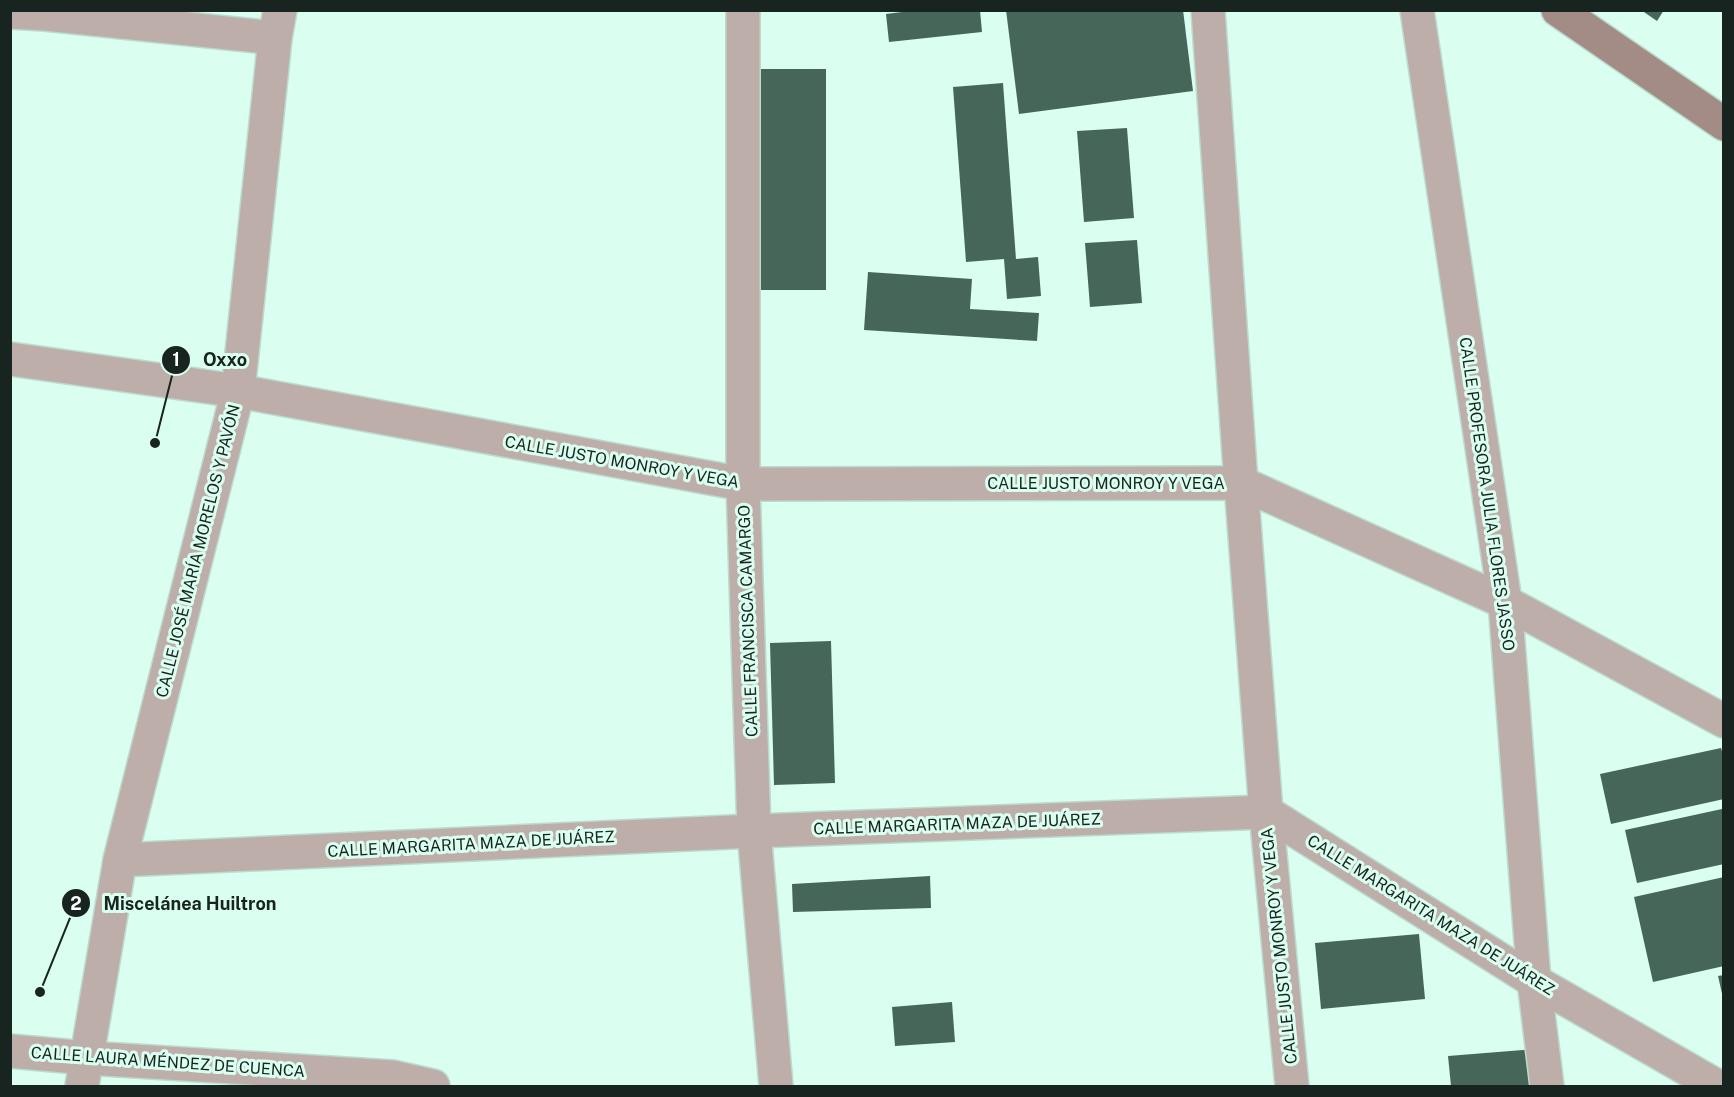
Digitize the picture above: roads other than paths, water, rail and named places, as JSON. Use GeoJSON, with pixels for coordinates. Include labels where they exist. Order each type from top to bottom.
{"type":"FeatureCollection","features":[{"type":"Feature","properties":{"kind":"main road"},"geometry":{"type":"LineString","coordinates":[[1558,10],[1724,124]]}},
{"type":"Feature","properties":{"kind":"street","name":"CALLE FRANCISCA CAMARGO"},"geometry":{"type":"LineString","coordinates":[[743,10],[743,484],[754,831],[776,1086]]}},
{"type":"Feature","properties":{"kind":"street","name":"CALLE JUSTO MONROY Y VEGA"},"geometry":{"type":"LineString","coordinates":[[1208,10],[1266,812],[1292,1086]]}},
{"type":"Feature","properties":{"kind":"street","name":"CALLE PROFESORA JULIA FLORES JASSO"},"geometry":{"type":"LineString","coordinates":[[1417,10],[1506,602],[1534,981],[1547,1086]]}},
{"type":"Feature","properties":{"kind":"street"},"geometry":{"type":"LineString","coordinates":[[10,12],[278,24]]}},
{"type":"Feature","properties":{"kind":"street","name":"CALLE JOSÉ MARÍA MORELOS Y PAVÓN"},"geometry":{"type":"LineString","coordinates":[[85,1072],[120,860],[238,391],[278,24]]}},
{"type":"Feature","properties":{"kind":"street","name":"CALLE JUSTO MONROY Y VEGA"},"geometry":{"type":"LineString","coordinates":[[10,359],[238,391],[743,484],[1241,483],[1506,602],[1724,722]]}},
{"type":"Feature","properties":{"kind":"street","name":"CALLE MARGARITA MAZA DE JUÁREZ"},"geometry":{"type":"LineString","coordinates":[[120,860],[754,831],[1266,812],[1534,981],[1717,1086]]}},
{"type":"Feature","properties":{"kind":"street","name":"CALLE LAURA MÉNDEZ DE CUENCA"},"geometry":{"type":"LineString","coordinates":[[10,1051],[85,1072],[393,1077],[433,1086]]}},
{"type":"Feature","properties":{"kind":"place","name":"Oxxo"},"geometry":{"type":"Point","coordinates":[155,443]}},
{"type":"Feature","properties":{"kind":"place","name":"Miscelánea Huiltron"},"geometry":{"type":"Point","coordinates":[40,992]}}]}
